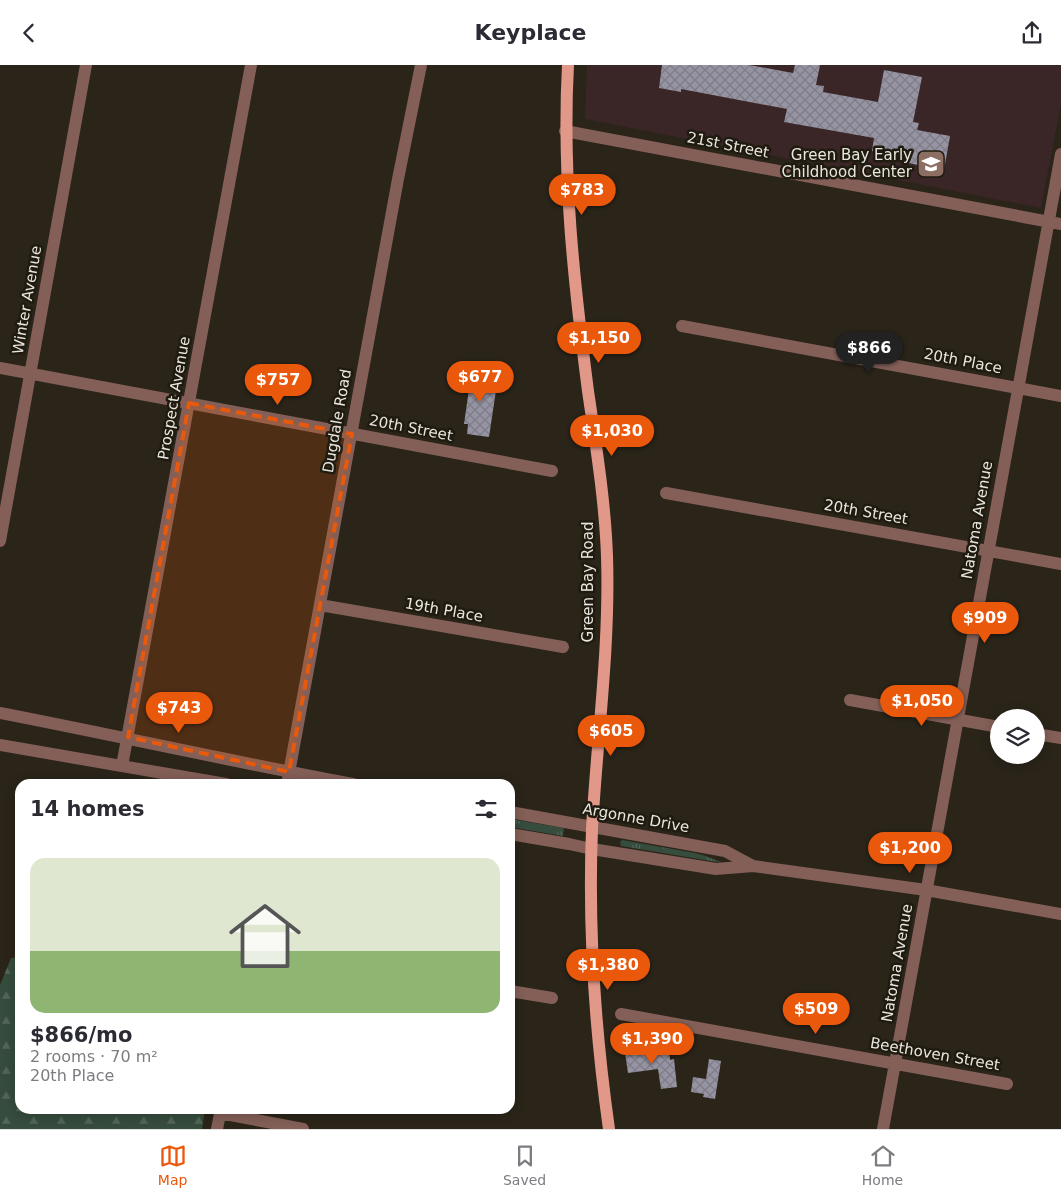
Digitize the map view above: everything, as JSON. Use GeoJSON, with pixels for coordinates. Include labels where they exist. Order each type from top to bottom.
{"type":"FeatureCollection","features":[{"type":"Feature","properties":{"kind":"main road","name":"Green Bay Road"},"geometry":{"type":"LineString","coordinates":[[568,65],[565,131],[572,251],[606,529],[608,607],[592,827],[591,912],[592,959],[599,1048],[610,1129]]}},
{"type":"Feature","properties":{"kind":"street","name":"Winter Avenue"},"geometry":{"type":"LineString","coordinates":[[0,541],[86,65]]}},
{"type":"Feature","properties":{"kind":"street","name":"Prospect Avenue"},"geometry":{"type":"LineString","coordinates":[[122,766],[251,65]]}},
{"type":"Feature","properties":{"kind":"street","name":"Dugdale Road"},"geometry":{"type":"LineString","coordinates":[[288,778],[421,65]]}},
{"type":"Feature","properties":{"kind":"street","name":"21st Street"},"geometry":{"type":"LineString","coordinates":[[565,131],[1055,223]]}},
{"type":"Feature","properties":{"kind":"street","name":"Natoma Avenue"},"geometry":{"type":"LineString","coordinates":[[883,1129],[1018,388],[1055,223],[1061,154]]}},
{"type":"Feature","properties":{"kind":"street","name":"20th Place"},"geometry":{"type":"LineString","coordinates":[[682,326],[1061,396]]}},
{"type":"Feature","properties":{"kind":"street","name":"20th Street"},"geometry":{"type":"LineString","coordinates":[[0,368],[552,471]]}},
{"type":"Feature","properties":{"kind":"street","name":"20th Street"},"geometry":{"type":"LineString","coordinates":[[666,493],[1061,564]]}},
{"type":"Feature","properties":{"kind":"street","name":"19th Place"},"geometry":{"type":"LineString","coordinates":[[320,605],[562,647]]}},
{"type":"Feature","properties":{"kind":"street"},"geometry":{"type":"LineString","coordinates":[[850,700],[990,725]]}},
{"type":"Feature","properties":{"kind":"street"},"geometry":{"type":"LineString","coordinates":[[0,713],[128,737],[288,778]]}},
{"type":"Feature","properties":{"kind":"street"},"geometry":{"type":"LineString","coordinates":[[1045,735],[1061,738]]}},
{"type":"Feature","properties":{"kind":"street"},"geometry":{"type":"LineString","coordinates":[[0,745],[197,779]]}},
{"type":"Feature","properties":{"kind":"street","name":"Argonne Drive"},"geometry":{"type":"LineString","coordinates":[[515,813],[725,851],[753,866]]}},
{"type":"Feature","properties":{"kind":"street","name":"Argonne Drive"},"geometry":{"type":"LineString","coordinates":[[515,835],[716,869],[753,866],[926,890],[1061,914]]}},
{"type":"Feature","properties":{"kind":"street"},"geometry":{"type":"LineString","coordinates":[[515,992],[552,998]]}},
{"type":"Feature","properties":{"kind":"street","name":"Beethoven Street"},"geometry":{"type":"LineString","coordinates":[[621,1014],[1007,1084]]}},
{"type":"Feature","properties":{"kind":"street"},"geometry":{"type":"LineString","coordinates":[[217,1129],[220,1114]]}},
{"type":"Feature","properties":{"kind":"street"},"geometry":{"type":"LineString","coordinates":[[234,1114],[303,1129]]}},
{"type":"Feature","properties":{"kind":"highlighted area"},"geometry":{"type":"Polygon","coordinates":[[[189,403],[352,434],[289,772],[128,737],[189,403]]]}},
{"type":"Feature","properties":{"kind":"shaded area","name":"Green Bay Early Childhood Center"},"geometry":{"type":"Polygon","coordinates":[[[587,65],[1061,65],[1061,104],[1041,208],[585,119],[587,65]]]}},
{"type":"Feature","properties":{"kind":"green space"},"geometry":{"type":"Polygon","coordinates":[[[515,820],[564,828],[563,836],[515,828],[515,820]]]}},
{"type":"Feature","properties":{"kind":"green space"},"geometry":{"type":"Polygon","coordinates":[[[622,840],[695,853],[723,863],[621,846],[620,842],[622,840]]]}},
{"type":"Feature","properties":{"kind":"green space"},"geometry":{"type":"Polygon","coordinates":[[[11,958],[15,958],[15,1114],[204,1114],[202,1129],[0,1129],[0,985],[11,958]]]}},
{"type":"Feature","properties":{"kind":"building"},"geometry":{"type":"Polygon","coordinates":[[[662,65],[749,65],[793,73],[795,65],[820,65],[816,85],[824,86],[823,92],[878,102],[884,70],[922,77],[913,122],[919,123],[917,130],[950,136],[944,170],[903,162],[904,157],[872,151],[874,138],[784,122],[787,109],[681,89],[681,92],[659,88],[662,65]]]}},
{"type":"Feature","properties":{"kind":"building"},"geometry":{"type":"Polygon","coordinates":[[[465,372],[498,377],[489,437],[467,434],[468,424],[464,424],[469,389],[463,388],[465,372]]]}},
{"type":"Feature","properties":{"kind":"building"},"geometry":{"type":"Polygon","coordinates":[[[636,1044],[637,1052],[643,1051],[643,1054],[669,1051],[670,1060],[674,1059],[677,1087],[661,1089],[658,1069],[628,1073],[624,1046],[636,1044]]]}},
{"type":"Feature","properties":{"kind":"building"},"geometry":{"type":"Polygon","coordinates":[[[709,1059],[721,1061],[715,1099],[703,1097],[704,1094],[691,1092],[693,1077],[706,1079],[709,1059]]]}},
{"type":"Feature","properties":{"kind":"place","name":"Green Bay Early Childhood Center"},"geometry":{"type":"Point","coordinates":[931,164]}}]}
